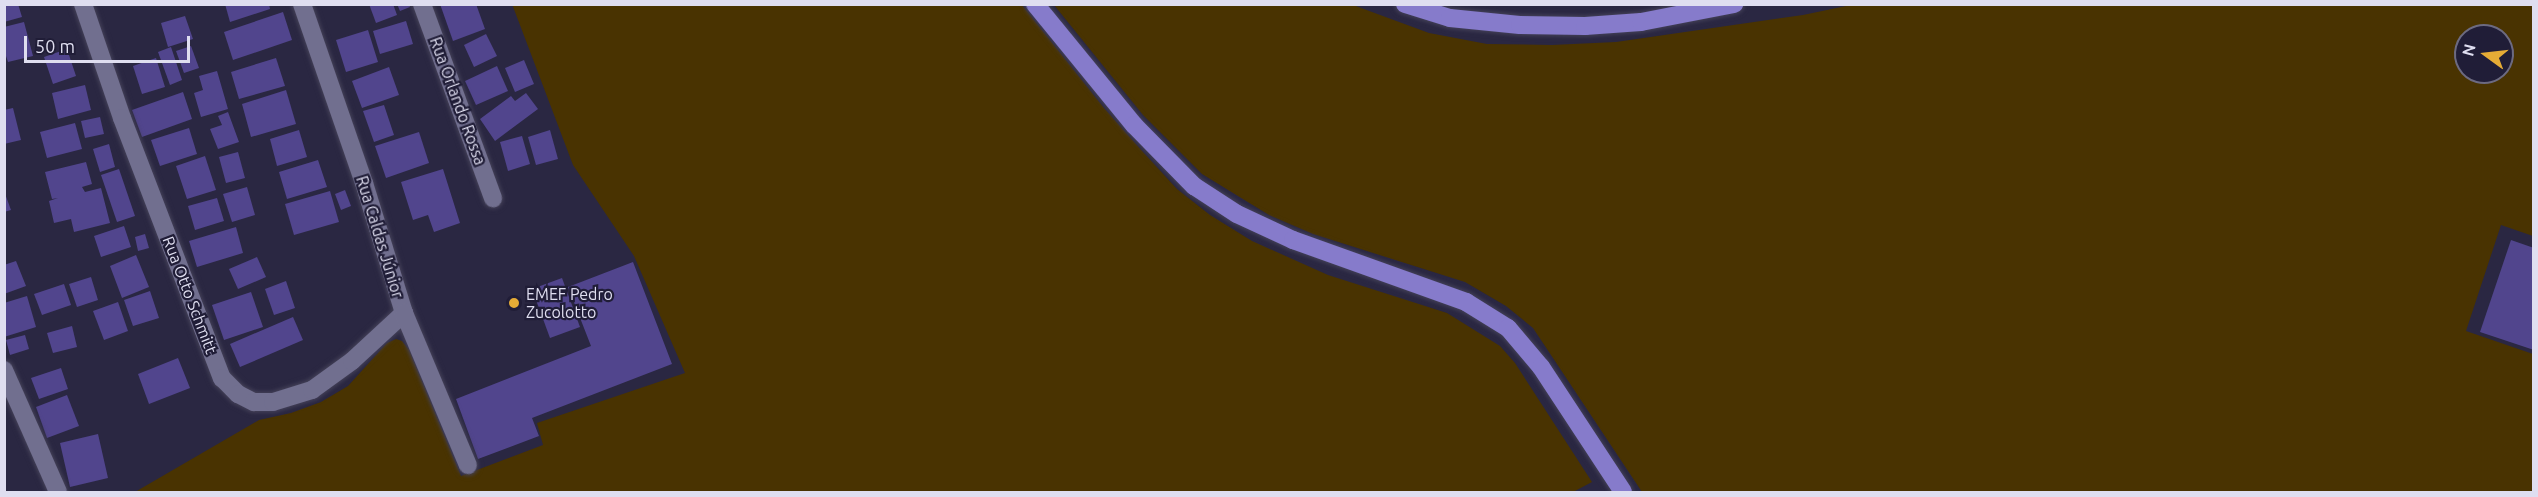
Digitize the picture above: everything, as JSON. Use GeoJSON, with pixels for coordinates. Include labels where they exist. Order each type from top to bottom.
{"type":"FeatureCollection","features":[{"type":"Feature","properties":{"kind":"main road"},"geometry":{"type":"LineString","coordinates":[[1035,4],[1134,125],[1194,186],[1237,214],[1293,240],[1466,302],[1508,328],[1541,367],[1623,492]]}},
{"type":"Feature","properties":{"kind":"main road"},"geometry":{"type":"LineString","coordinates":[[1405,4],[1450,18],[1520,25],[1585,26],[1641,22],[1734,4]]}},
{"type":"Feature","properties":{"kind":"street","name":"Rua Otto Schmitt"},"geometry":{"type":"LineString","coordinates":[[83,4],[122,118],[222,378],[238,394],[254,402],[273,402],[312,390],[352,361],[404,313]]}},
{"type":"Feature","properties":{"kind":"street","name":"Rua Caldas Júnior"},"geometry":{"type":"LineString","coordinates":[[302,4],[364,183],[404,313],[468,465]]}},
{"type":"Feature","properties":{"kind":"street","name":"Rua Orlando Rossa"},"geometry":{"type":"LineString","coordinates":[[422,4],[494,198]]}},
{"type":"Feature","properties":{"kind":"street"},"geometry":{"type":"LineString","coordinates":[[4,370],[57,492]]}},
{"type":"Feature","properties":{"kind":"shaded area"},"geometry":{"type":"Polygon","coordinates":[[[512,4],[1022,5],[1104,108],[1143,152],[1177,189],[1210,215],[1252,241],[1328,275],[1447,313],[1500,346],[1515,363],[1592,482],[1573,492],[135,492],[259,420],[291,413],[321,402],[348,386],[387,343],[396,339],[402,341],[409,350],[461,476],[543,445],[537,423],[685,373],[634,256],[573,165],[512,4]]]}},
{"type":"Feature","properties":{"kind":"shaded area"},"geometry":{"type":"Polygon","coordinates":[[[1054,5],[1353,5],[1429,33],[1487,44],[1552,45],[1616,42],[1803,15],[1851,5],[2533,5],[2533,236],[2501,225],[2466,331],[2533,354],[2533,492],[1642,492],[1533,328],[1506,306],[1465,282],[1313,234],[1269,215],[1202,174],[1143,115],[1054,5]]]}},
{"type":"Feature","properties":{"kind":"building"},"geometry":{"type":"Polygon","coordinates":[[[4,4],[18,4],[22,17],[4,22],[4,4]]]}},
{"type":"Feature","properties":{"kind":"building"},"geometry":{"type":"Polygon","coordinates":[[[225,4],[269,4],[270,9],[230,22],[225,4]]]}},
{"type":"Feature","properties":{"kind":"building"},"geometry":{"type":"Polygon","coordinates":[[[369,4],[393,4],[397,15],[376,23],[369,4]]]}},
{"type":"Feature","properties":{"kind":"building"},"geometry":{"type":"Polygon","coordinates":[[[397,4],[409,4],[410,7],[400,11],[397,4]]]}},
{"type":"Feature","properties":{"kind":"building"},"geometry":{"type":"Polygon","coordinates":[[[440,4],[476,4],[485,29],[453,41],[440,4]]]}},
{"type":"Feature","properties":{"kind":"building"},"geometry":{"type":"Polygon","coordinates":[[[283,12],[292,40],[233,60],[224,32],[283,12]]]}},
{"type":"Feature","properties":{"kind":"building"},"geometry":{"type":"Polygon","coordinates":[[[185,16],[193,39],[168,47],[161,23],[185,16]]]}},
{"type":"Feature","properties":{"kind":"building"},"geometry":{"type":"Polygon","coordinates":[[[406,21],[413,44],[380,54],[373,31],[406,21]]]}},
{"type":"Feature","properties":{"kind":"building"},"geometry":{"type":"Polygon","coordinates":[[[24,22],[33,56],[8,62],[4,50],[4,27],[24,22]]]}},
{"type":"Feature","properties":{"kind":"building"},"geometry":{"type":"Polygon","coordinates":[[[368,30],[378,62],[346,72],[336,40],[368,30]]]}},
{"type":"Feature","properties":{"kind":"building"},"geometry":{"type":"Polygon","coordinates":[[[486,34],[497,56],[474,67],[464,45],[486,34]]]}},
{"type":"Feature","properties":{"kind":"building"},"geometry":{"type":"Polygon","coordinates":[[[191,46],[199,68],[184,73],[176,51],[191,46]]]}},
{"type":"Feature","properties":{"kind":"building"},"geometry":{"type":"Polygon","coordinates":[[[171,47],[182,80],[170,85],[158,52],[171,47]]]}},
{"type":"Feature","properties":{"kind":"building"},"geometry":{"type":"Polygon","coordinates":[[[67,49],[76,76],[53,84],[44,57],[67,49]]]}},
{"type":"Feature","properties":{"kind":"building"},"geometry":{"type":"Polygon","coordinates":[[[156,58],[165,87],[142,94],[133,66],[156,58]]]}},
{"type":"Feature","properties":{"kind":"building"},"geometry":{"type":"Polygon","coordinates":[[[276,58],[285,86],[239,99],[231,72],[276,58]]]}},
{"type":"Feature","properties":{"kind":"building"},"geometry":{"type":"Polygon","coordinates":[[[524,60],[534,84],[515,92],[505,68],[524,60]]]}},
{"type":"Feature","properties":{"kind":"building"},"geometry":{"type":"Polygon","coordinates":[[[497,66],[508,91],[476,105],[465,81],[497,66]]]}},
{"type":"Feature","properties":{"kind":"building"},"geometry":{"type":"Polygon","coordinates":[[[389,67],[399,95],[362,108],[352,81],[389,67]]]}},
{"type":"Feature","properties":{"kind":"building"},"geometry":{"type":"Polygon","coordinates":[[[217,71],[228,109],[201,117],[194,93],[203,90],[199,76],[217,71]]]}},
{"type":"Feature","properties":{"kind":"building"},"geometry":{"type":"Polygon","coordinates":[[[85,85],[91,110],[58,119],[52,93],[85,85]]]}},
{"type":"Feature","properties":{"kind":"building"},"geometry":{"type":"Polygon","coordinates":[[[286,90],[296,124],[251,137],[242,104],[286,90]]]}},
{"type":"Feature","properties":{"kind":"building"},"geometry":{"type":"Polygon","coordinates":[[[183,92],[192,119],[142,137],[132,110],[183,92]]]}},
{"type":"Feature","properties":{"kind":"building"},"geometry":{"type":"Polygon","coordinates":[[[526,93],[538,109],[495,141],[480,119],[511,96],[515,101],[526,93]]]}},
{"type":"Feature","properties":{"kind":"building"},"geometry":{"type":"Polygon","coordinates":[[[384,105],[394,135],[374,142],[363,111],[384,105]]]}},
{"type":"Feature","properties":{"kind":"building"},"geometry":{"type":"Polygon","coordinates":[[[13,108],[21,140],[4,144],[4,110],[13,108]]]}},
{"type":"Feature","properties":{"kind":"building"},"geometry":{"type":"Polygon","coordinates":[[[228,112],[239,142],[218,149],[210,129],[222,125],[218,116],[228,112]]]}},
{"type":"Feature","properties":{"kind":"building"},"geometry":{"type":"Polygon","coordinates":[[[100,117],[104,134],[85,138],[81,121],[100,117]]]}},
{"type":"Feature","properties":{"kind":"building"},"geometry":{"type":"Polygon","coordinates":[[[75,123],[82,149],[47,158],[40,132],[75,123]]]}},
{"type":"Feature","properties":{"kind":"building"},"geometry":{"type":"Polygon","coordinates":[[[189,128],[197,154],[160,166],[151,140],[189,128]]]}},
{"type":"Feature","properties":{"kind":"building"},"geometry":{"type":"Polygon","coordinates":[[[299,130],[307,157],[277,166],[270,139],[299,130]]]}},
{"type":"Feature","properties":{"kind":"building"},"geometry":{"type":"Polygon","coordinates":[[[550,130],[558,159],[536,165],[528,137],[550,130]]]}},
{"type":"Feature","properties":{"kind":"building"},"geometry":{"type":"Polygon","coordinates":[[[419,132],[429,163],[386,178],[375,146],[419,132]]]}},
{"type":"Feature","properties":{"kind":"building"},"geometry":{"type":"Polygon","coordinates":[[[522,136],[530,164],[508,171],[500,142],[522,136]]]}},
{"type":"Feature","properties":{"kind":"building"},"geometry":{"type":"Polygon","coordinates":[[[109,144],[115,167],[100,172],[93,149],[109,144]]]}},
{"type":"Feature","properties":{"kind":"building"},"geometry":{"type":"Polygon","coordinates":[[[238,152],[245,178],[226,183],[219,157],[238,152]]]}},
{"type":"Feature","properties":{"kind":"building"},"geometry":{"type":"Polygon","coordinates":[[[205,156],[216,190],[187,199],[176,166],[205,156]]]}},
{"type":"Feature","properties":{"kind":"building"},"geometry":{"type":"Polygon","coordinates":[[[318,160],[327,187],[287,199],[279,172],[318,160]]]}},
{"type":"Feature","properties":{"kind":"building"},"geometry":{"type":"Polygon","coordinates":[[[86,162],[92,184],[82,187],[85,192],[101,188],[110,223],[74,232],[71,219],[54,223],[49,201],[58,198],[52,199],[45,172],[86,162]]]}},
{"type":"Feature","properties":{"kind":"building"},"geometry":{"type":"Polygon","coordinates":[[[119,169],[135,216],[117,222],[101,175],[119,169]]]}},
{"type":"Feature","properties":{"kind":"building"},"geometry":{"type":"Polygon","coordinates":[[[443,169],[460,223],[434,232],[428,215],[413,220],[401,182],[443,169]]]}},
{"type":"Feature","properties":{"kind":"building"},"geometry":{"type":"Polygon","coordinates":[[[247,187],[255,215],[232,222],[223,194],[247,187]]]}},
{"type":"Feature","properties":{"kind":"building"},"geometry":{"type":"Polygon","coordinates":[[[345,190],[351,206],[341,210],[335,194],[345,190]]]}},
{"type":"Feature","properties":{"kind":"building"},"geometry":{"type":"Polygon","coordinates":[[[4,191],[11,210],[4,212],[4,191]]]}},
{"type":"Feature","properties":{"kind":"building"},"geometry":{"type":"Polygon","coordinates":[[[330,191],[339,222],[294,235],[285,204],[330,191]]]}},
{"type":"Feature","properties":{"kind":"building"},"geometry":{"type":"Polygon","coordinates":[[[217,198],[224,221],[195,230],[188,206],[217,198]]]}},
{"type":"Feature","properties":{"kind":"building"},"geometry":{"type":"Polygon","coordinates":[[[124,226],[131,247],[101,257],[94,236],[124,226]]]}},
{"type":"Feature","properties":{"kind":"building"},"geometry":{"type":"Polygon","coordinates":[[[236,227],[243,253],[197,267],[189,241],[236,227]]]}},
{"type":"Feature","properties":{"kind":"building"},"geometry":{"type":"Polygon","coordinates":[[[145,234],[149,248],[138,251],[135,237],[145,234]]]}},
{"type":"Feature","properties":{"kind":"building"},"geometry":{"type":"Polygon","coordinates":[[[2511,240],[2534,248],[2534,350],[2480,332],[2511,240]]]}},
{"type":"Feature","properties":{"kind":"building"},"geometry":{"type":"Polygon","coordinates":[[[136,255],[149,287],[122,298],[110,266],[136,255]]]}},
{"type":"Feature","properties":{"kind":"building"},"geometry":{"type":"Polygon","coordinates":[[[257,257],[266,277],[238,289],[229,269],[257,257]]]}},
{"type":"Feature","properties":{"kind":"building"},"geometry":{"type":"Polygon","coordinates":[[[16,261],[26,286],[4,294],[4,265],[16,261]]]}},
{"type":"Feature","properties":{"kind":"building"},"geometry":{"type":"Polygon","coordinates":[[[633,262],[672,364],[532,418],[539,436],[478,459],[456,399],[591,346],[568,287],[633,262]]]}},
{"type":"Feature","properties":{"kind":"building"},"geometry":{"type":"Polygon","coordinates":[[[91,277],[98,300],[77,307],[69,284],[91,277]]]}},
{"type":"Feature","properties":{"kind":"building"},"geometry":{"type":"Polygon","coordinates":[[[562,278],[580,327],[550,338],[532,289],[562,278]]]}},
{"type":"Feature","properties":{"kind":"building"},"geometry":{"type":"Polygon","coordinates":[[[286,281],[295,308],[274,315],[265,289],[286,281]]]}},
{"type":"Feature","properties":{"kind":"building"},"geometry":{"type":"Polygon","coordinates":[[[64,284],[71,305],[42,315],[34,294],[64,284]]]}},
{"type":"Feature","properties":{"kind":"building"},"geometry":{"type":"Polygon","coordinates":[[[150,291],[159,318],[133,326],[124,300],[150,291]]]}},
{"type":"Feature","properties":{"kind":"building"},"geometry":{"type":"Polygon","coordinates":[[[251,292],[263,327],[224,340],[212,305],[251,292]]]}},
{"type":"Feature","properties":{"kind":"building"},"geometry":{"type":"Polygon","coordinates":[[[27,296],[36,327],[4,337],[4,303],[27,296]]]}},
{"type":"Feature","properties":{"kind":"building"},"geometry":{"type":"Polygon","coordinates":[[[118,302],[128,331],[104,340],[93,311],[118,302]]]}},
{"type":"Feature","properties":{"kind":"building"},"geometry":{"type":"Polygon","coordinates":[[[293,317],[303,340],[240,367],[230,344],[293,317]]]}},
{"type":"Feature","properties":{"kind":"building"},"geometry":{"type":"Polygon","coordinates":[[[72,326],[77,347],[53,353],[47,333],[72,326]]]}},
{"type":"Feature","properties":{"kind":"building"},"geometry":{"type":"Polygon","coordinates":[[[25,335],[29,349],[10,355],[6,340],[25,335]]]}},
{"type":"Feature","properties":{"kind":"building"},"geometry":{"type":"Polygon","coordinates":[[[178,358],[190,388],[149,404],[138,374],[178,358]]]}},
{"type":"Feature","properties":{"kind":"building"},"geometry":{"type":"Polygon","coordinates":[[[61,368],[68,389],[39,399],[31,378],[61,368]]]}},
{"type":"Feature","properties":{"kind":"building"},"geometry":{"type":"Polygon","coordinates":[[[67,395],[79,426],[47,438],[36,407],[67,395]]]}},
{"type":"Feature","properties":{"kind":"building"},"geometry":{"type":"Polygon","coordinates":[[[98,434],[108,478],[70,487],[60,443],[98,434]]]}},
{"type":"Feature","properties":{"kind":"place","name":"EMEF Pedro Zucolotto"},"geometry":{"type":"Point","coordinates":[514,303]}}]}
